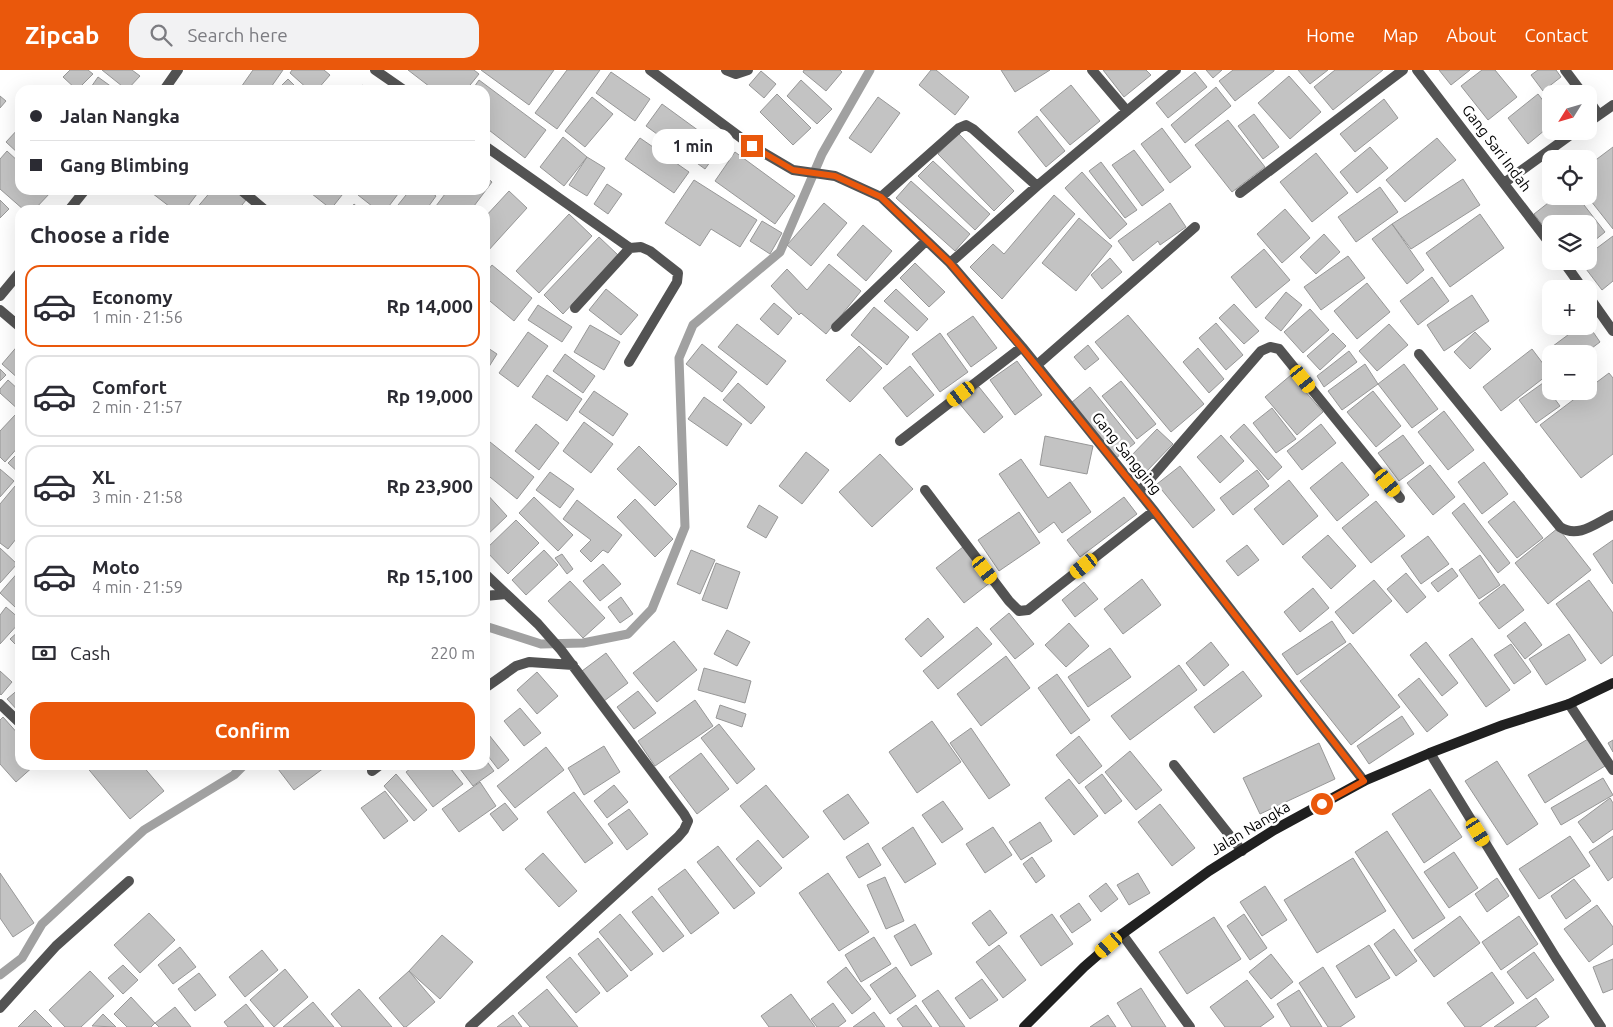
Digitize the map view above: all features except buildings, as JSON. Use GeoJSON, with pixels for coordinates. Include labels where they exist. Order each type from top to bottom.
{"type":"FeatureCollection","features":[{"type":"Feature","properties":{"kind":"main road","name":"Jalan Nangka"},"geometry":{"type":"LineString","coordinates":[[1024,1027],[1084,967],[1122,934],[1209,871],[1274,830],[1364,781],[1503,725],[1570,704],[1613,683]]}},
{"type":"Feature","properties":{"kind":"street"},"geometry":{"type":"LineString","coordinates":[[168,85],[178,70]]}},
{"type":"Feature","properties":{"kind":"street"},"geometry":{"type":"LineString","coordinates":[[376,70],[397,85]]}},
{"type":"Feature","properties":{"kind":"street","name":"Gang Sangging"},"geometry":{"type":"LineString","coordinates":[[650,70],[752,146],[793,170],[835,176],[881,197],[950,263],[1139,492],[1364,781]]}},
{"type":"Feature","properties":{"kind":"street"},"geometry":{"type":"LineString","coordinates":[[726,70],[736,74],[748,70]]}},
{"type":"Feature","properties":{"kind":"street"},"geometry":{"type":"LineString","coordinates":[[1092,70],[1127,111]]}},
{"type":"Feature","properties":{"kind":"street"},"geometry":{"type":"LineString","coordinates":[[950,263],[1037,186],[1176,70]]}},
{"type":"Feature","properties":{"kind":"street"},"geometry":{"type":"LineString","coordinates":[[1240,193],[1403,70]]}},
{"type":"Feature","properties":{"kind":"street","name":"Gang Sari Indah"},"geometry":{"type":"LineString","coordinates":[[1417,70],[1542,233]]}},
{"type":"Feature","properties":{"kind":"street"},"geometry":{"type":"LineString","coordinates":[[1565,70],[1576,85]]}},
{"type":"Feature","properties":{"kind":"street"},"geometry":{"type":"LineString","coordinates":[[1598,112],[1600,115],[1613,105]]}},
{"type":"Feature","properties":{"kind":"street"},"geometry":{"type":"LineString","coordinates":[[881,197],[959,128],[966,125],[973,128],[1037,186]]}},
{"type":"Feature","properties":{"kind":"street"},"geometry":{"type":"LineString","coordinates":[[1504,183],[1564,140]]}},
{"type":"Feature","properties":{"kind":"street"},"geometry":{"type":"LineString","coordinates":[[490,150],[630,248],[641,247],[650,251],[676,270],[678,282],[628,362]]}},
{"type":"Feature","properties":{"kind":"street"},"geometry":{"type":"LineString","coordinates":[[73,205],[82,195]]}},
{"type":"Feature","properties":{"kind":"street"},"geometry":{"type":"LineString","coordinates":[[248,195],[259,205]]}},
{"type":"Feature","properties":{"kind":"street"},"geometry":{"type":"LineString","coordinates":[[1036,365],[1195,227]]}},
{"type":"Feature","properties":{"kind":"street"},"geometry":{"type":"LineString","coordinates":[[836,327],[926,241]]}},
{"type":"Feature","properties":{"kind":"street"},"geometry":{"type":"LineString","coordinates":[[575,308],[630,248]]}},
{"type":"Feature","properties":{"kind":"street"},"geometry":{"type":"LineString","coordinates":[[0,296],[15,278]]}},
{"type":"Feature","properties":{"kind":"street"},"geometry":{"type":"LineString","coordinates":[[1597,308],[1613,331]]}},
{"type":"Feature","properties":{"kind":"street"},"geometry":{"type":"LineString","coordinates":[[0,310],[15,323]]}},
{"type":"Feature","properties":{"kind":"street"},"geometry":{"type":"LineString","coordinates":[[1139,492],[1261,351],[1270,347],[1279,349],[1400,498]]}},
{"type":"Feature","properties":{"kind":"street"},"geometry":{"type":"LineString","coordinates":[[900,441],[1022,348]]}},
{"type":"Feature","properties":{"kind":"street"},"geometry":{"type":"LineString","coordinates":[[1419,354],[1560,527],[1566,531],[1579,532],[1613,515]]}},
{"type":"Feature","properties":{"kind":"street"},"geometry":{"type":"LineString","coordinates":[[925,490],[1009,601],[1019,611],[1028,610],[1154,511]]}},
{"type":"Feature","properties":{"kind":"street"},"geometry":{"type":"LineString","coordinates":[[470,1027],[678,838],[688,822],[561,650],[538,624],[490,579]]}},
{"type":"Feature","properties":{"kind":"street"},"geometry":{"type":"LineString","coordinates":[[490,596],[506,594]]}},
{"type":"Feature","properties":{"kind":"street"},"geometry":{"type":"LineString","coordinates":[[490,684],[516,666],[529,662],[573,665]]}},
{"type":"Feature","properties":{"kind":"street"},"geometry":{"type":"LineString","coordinates":[[0,704],[15,718]]}},
{"type":"Feature","properties":{"kind":"street"},"geometry":{"type":"LineString","coordinates":[[1570,704],[1613,770]]}},
{"type":"Feature","properties":{"kind":"street"},"geometry":{"type":"LineString","coordinates":[[1430,753],[1556,958],[1601,1027]]}},
{"type":"Feature","properties":{"kind":"street"},"geometry":{"type":"LineString","coordinates":[[1174,765],[1242,850]]}},
{"type":"Feature","properties":{"kind":"street"},"geometry":{"type":"LineString","coordinates":[[0,1008],[56,946],[129,881]]}},
{"type":"Feature","properties":{"kind":"street"},"geometry":{"type":"LineString","coordinates":[[1122,934],[1190,1027]]}},
{"type":"Feature","properties":{"kind":"waterway"},"geometry":{"type":"LineString","coordinates":[[490,628],[541,644],[583,643],[628,634],[652,609],[685,527],[679,358],[693,325],[780,252],[822,154],[870,70]]}},
{"type":"Feature","properties":{"kind":"waterway"},"geometry":{"type":"LineString","coordinates":[[0,975],[22,958],[42,924],[144,830],[234,775],[239,770]]}},
{"type":"Feature","properties":{"kind":"route"},"geometry":{"type":"LineString","coordinates":[[752,146],[793,170],[835,176],[881,197],[950,263],[1022,348],[1154,511],[1364,781],[1322,804]]}}]}
